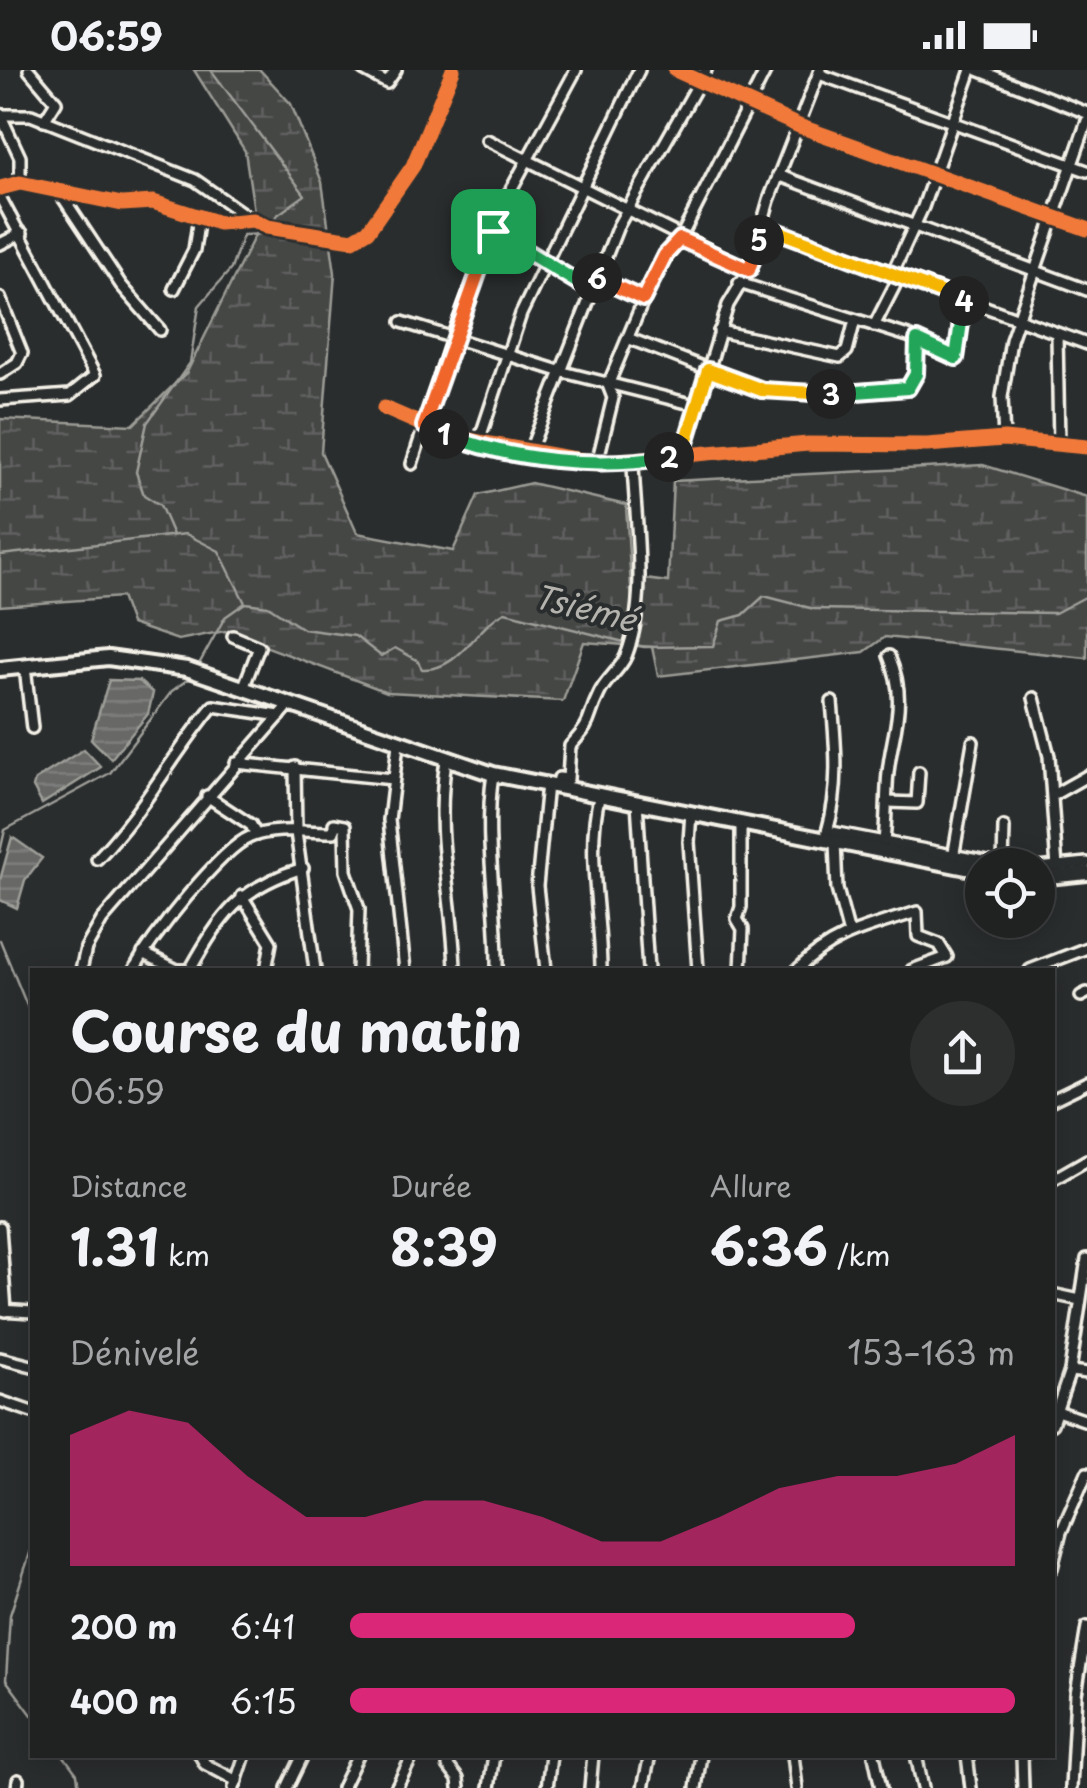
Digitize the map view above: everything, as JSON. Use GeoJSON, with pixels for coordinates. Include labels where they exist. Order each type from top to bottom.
{"type":"FeatureCollection","features":[{"type":"Feature","properties":{"kind":"main road"},"geometry":{"type":"LineString","coordinates":[[0,668],[108,658],[186,668],[244,686],[285,710],[493,774],[965,865]]}},
{"type":"Feature","properties":{"kind":"main road"},"geometry":{"type":"LineString","coordinates":[[1055,877],[1087,874]]}},
{"type":"Feature","properties":{"kind":"street"},"geometry":{"type":"LineString","coordinates":[[29,70],[56,102],[44,120]]}},
{"type":"Feature","properties":{"kind":"street"},"geometry":{"type":"LineString","coordinates":[[363,70],[387,82],[396,70]]}},
{"type":"Feature","properties":{"kind":"street"},"geometry":{"type":"LineString","coordinates":[[20,183],[20,157],[0,115],[23,114],[44,120],[195,180],[253,220],[273,228],[346,240],[368,231],[413,166],[454,70]]}},
{"type":"Feature","properties":{"kind":"street"},"geometry":{"type":"LineString","coordinates":[[412,464],[453,335],[493,231],[576,70]]}},
{"type":"Feature","properties":{"kind":"street"},"geometry":{"type":"LineString","coordinates":[[478,444],[506,356],[544,262],[639,70]]}},
{"type":"Feature","properties":{"kind":"street"},"geometry":{"type":"LineString","coordinates":[[675,70],[798,126],[1087,229]]}},
{"type":"Feature","properties":{"kind":"street"},"geometry":{"type":"LineString","coordinates":[[529,453],[590,290],[627,210],[706,70]]}},
{"type":"Feature","properties":{"kind":"street"},"geometry":{"type":"LineString","coordinates":[[596,463],[613,398],[608,385],[630,339],[643,299],[665,255],[680,239],[766,70]]}},
{"type":"Feature","properties":{"kind":"street"},"geometry":{"type":"LineString","coordinates":[[874,326],[896,284],[893,272],[936,175],[975,70],[1087,113]]}},
{"type":"Feature","properties":{"kind":"street"},"geometry":{"type":"LineString","coordinates":[[682,456],[719,331],[739,283],[749,270],[778,175],[820,72],[1087,171]]}},
{"type":"Feature","properties":{"kind":"street"},"geometry":{"type":"LineString","coordinates":[[1004,439],[1005,368],[1016,321],[1087,121]]}},
{"type":"Feature","properties":{"kind":"street"},"geometry":{"type":"LineString","coordinates":[[487,140],[749,270]]}},
{"type":"Feature","properties":{"kind":"street"},"geometry":{"type":"LineString","coordinates":[[778,175],[1087,290]]}},
{"type":"Feature","properties":{"kind":"street"},"geometry":{"type":"LineString","coordinates":[[0,188],[20,183],[122,204],[153,202],[219,224],[253,220]]}},
{"type":"Feature","properties":{"kind":"street"},"geometry":{"type":"LineString","coordinates":[[58,190],[121,285],[160,330]]}},
{"type":"Feature","properties":{"kind":"street"},"geometry":{"type":"LineString","coordinates":[[0,197],[95,375],[70,394],[0,400]]}},
{"type":"Feature","properties":{"kind":"street"},"geometry":{"type":"LineString","coordinates":[[174,289],[194,250],[199,217]]}},
{"type":"Feature","properties":{"kind":"street"},"geometry":{"type":"LineString","coordinates":[[764,226],[1087,344]]}},
{"type":"Feature","properties":{"kind":"street"},"geometry":{"type":"LineString","coordinates":[[493,231],[590,290]]}},
{"type":"Feature","properties":{"kind":"street"},"geometry":{"type":"LineString","coordinates":[[0,244],[22,233]]}},
{"type":"Feature","properties":{"kind":"street"},"geometry":{"type":"LineString","coordinates":[[596,278],[643,299]]}},
{"type":"Feature","properties":{"kind":"street"},"geometry":{"type":"LineString","coordinates":[[739,283],[917,340],[956,358],[965,302]]}},
{"type":"Feature","properties":{"kind":"street"},"geometry":{"type":"LineString","coordinates":[[0,298],[22,353],[0,374]]}},
{"type":"Feature","properties":{"kind":"street"},"geometry":{"type":"LineString","coordinates":[[719,331],[840,357],[847,351],[855,320]]}},
{"type":"Feature","properties":{"kind":"street"},"geometry":{"type":"LineString","coordinates":[[402,322],[558,371],[695,405]]}},
{"type":"Feature","properties":{"kind":"street"},"geometry":{"type":"LineString","coordinates":[[1058,334],[1058,444]]}},
{"type":"Feature","properties":{"kind":"street"},"geometry":{"type":"LineString","coordinates":[[630,339],[781,393],[908,388],[916,374],[917,340]]}},
{"type":"Feature","properties":{"kind":"street"},"geometry":{"type":"LineString","coordinates":[[384,408],[478,444],[596,463],[633,463],[808,444],[927,444],[1004,439],[1087,447]]}},
{"type":"Feature","properties":{"kind":"street"},"geometry":{"type":"LineString","coordinates":[[546,968],[537,886],[552,785],[559,778],[568,780],[570,746],[589,729],[599,693],[627,652],[632,637],[638,599],[633,463]]}},
{"type":"Feature","properties":{"kind":"street"},"geometry":{"type":"LineString","coordinates":[[232,636],[259,647],[244,686]]}},
{"type":"Feature","properties":{"kind":"street"},"geometry":{"type":"LineString","coordinates":[[884,842],[886,786],[900,716],[899,682],[890,656]]}},
{"type":"Feature","properties":{"kind":"street"},"geometry":{"type":"LineString","coordinates":[[25,667],[32,728]]}},
{"type":"Feature","properties":{"kind":"street"},"geometry":{"type":"LineString","coordinates":[[1034,698],[1045,734],[1056,868],[1087,862]]}},
{"type":"Feature","properties":{"kind":"street"},"geometry":{"type":"LineString","coordinates":[[832,702],[838,751],[829,837],[849,934]]}},
{"type":"Feature","properties":{"kind":"street"},"geometry":{"type":"LineString","coordinates":[[97,858],[124,832],[162,771],[213,706],[285,710]]}},
{"type":"Feature","properties":{"kind":"street"},"geometry":{"type":"LineString","coordinates":[[81,968],[86,948],[102,920],[285,710]]}},
{"type":"Feature","properties":{"kind":"street"},"geometry":{"type":"LineString","coordinates":[[952,861],[973,742]]}},
{"type":"Feature","properties":{"kind":"street"},"geometry":{"type":"LineString","coordinates":[[398,744],[389,820],[406,968]]}},
{"type":"Feature","properties":{"kind":"street"},"geometry":{"type":"LineString","coordinates":[[446,760],[438,809],[442,867],[454,923],[455,968]]}},
{"type":"Feature","properties":{"kind":"street"},"geometry":{"type":"LineString","coordinates":[[236,763],[393,778]]}},
{"type":"Feature","properties":{"kind":"street"},"geometry":{"type":"LineString","coordinates":[[295,767],[296,832],[315,968]]}},
{"type":"Feature","properties":{"kind":"street"},"geometry":{"type":"LineString","coordinates":[[888,802],[916,803],[920,772]]}},
{"type":"Feature","properties":{"kind":"street"},"geometry":{"type":"LineString","coordinates":[[493,774],[487,813],[498,910],[497,968]]}},
{"type":"Feature","properties":{"kind":"street"},"geometry":{"type":"LineString","coordinates":[[1053,796],[1087,776]]}},
{"type":"Feature","properties":{"kind":"street"},"geometry":{"type":"LineString","coordinates":[[600,794],[594,816],[601,968]]}},
{"type":"Feature","properties":{"kind":"street"},"geometry":{"type":"LineString","coordinates":[[208,796],[251,825],[256,835]]}},
{"type":"Feature","properties":{"kind":"street"},"geometry":{"type":"LineString","coordinates":[[638,802],[648,968]]}},
{"type":"Feature","properties":{"kind":"street"},"geometry":{"type":"LineString","coordinates":[[691,812],[688,842],[698,968]]}},
{"type":"Feature","properties":{"kind":"street"},"geometry":{"type":"LineString","coordinates":[[740,823],[740,968]]}},
{"type":"Feature","properties":{"kind":"street"},"geometry":{"type":"LineString","coordinates":[[135,968],[232,849],[256,835],[334,832],[334,824],[345,826],[346,871],[359,909],[357,968]]}},
{"type":"Feature","properties":{"kind":"street"},"geometry":{"type":"LineString","coordinates":[[1003,848],[1004,827]]}},
{"type":"Feature","properties":{"kind":"street"},"geometry":{"type":"LineString","coordinates":[[829,837],[884,842],[965,862]]}},
{"type":"Feature","properties":{"kind":"street"},"geometry":{"type":"LineString","coordinates":[[191,968],[224,913],[242,896],[303,868]]}},
{"type":"Feature","properties":{"kind":"street"},"geometry":{"type":"LineString","coordinates":[[242,896],[271,943],[266,968]]}},
{"type":"Feature","properties":{"kind":"street"},"geometry":{"type":"LineString","coordinates":[[799,968],[817,949],[853,929],[917,912],[918,936],[939,944],[948,957],[918,968]]}},
{"type":"Feature","properties":{"kind":"street"},"geometry":{"type":"LineString","coordinates":[[1035,968],[1087,948]]}},
{"type":"Feature","properties":{"kind":"street"},"geometry":{"type":"LineString","coordinates":[[144,953],[173,968]]}},
{"type":"Feature","properties":{"kind":"street"},"geometry":{"type":"LineString","coordinates":[[1055,1098],[1087,1082]]}},
{"type":"Feature","properties":{"kind":"street"},"geometry":{"type":"LineString","coordinates":[[1055,1178],[1087,1160]]}},
{"type":"Feature","properties":{"kind":"street"},"geometry":{"type":"LineString","coordinates":[[0,1227],[3,1310],[30,1312]]}},
{"type":"Feature","properties":{"kind":"street"},"geometry":{"type":"LineString","coordinates":[[1055,1418],[1070,1370],[1087,1260]]}},
{"type":"Feature","properties":{"kind":"street"},"geometry":{"type":"LineString","coordinates":[[1055,1295],[1080,1300]]}},
{"type":"Feature","properties":{"kind":"street"},"geometry":{"type":"LineString","coordinates":[[0,1358],[30,1366]]}},
{"type":"Feature","properties":{"kind":"street"},"geometry":{"type":"LineString","coordinates":[[1070,1370],[1087,1373]]}},
{"type":"Feature","properties":{"kind":"street"},"geometry":{"type":"LineString","coordinates":[[0,1401],[30,1411]]}},
{"type":"Feature","properties":{"kind":"street"},"geometry":{"type":"LineString","coordinates":[[1058,1412],[1087,1421]]}},
{"type":"Feature","properties":{"kind":"street"},"geometry":{"type":"LineString","coordinates":[[1057,1531],[1087,1473]]}},
{"type":"Feature","properties":{"kind":"street"},"geometry":{"type":"LineString","coordinates":[[1072,1788],[1076,1694],[1087,1628]]}},
{"type":"Feature","properties":{"kind":"street"},"geometry":{"type":"LineString","coordinates":[[202,1758],[235,1784],[244,1758]]}},
{"type":"Feature","properties":{"kind":"street"},"geometry":{"type":"LineString","coordinates":[[287,1788],[302,1758]]}},
{"type":"Feature","properties":{"kind":"street"},"geometry":{"type":"LineString","coordinates":[[342,1788],[357,1758]]}},
{"type":"Feature","properties":{"kind":"street"},"geometry":{"type":"LineString","coordinates":[[396,1788],[411,1758]]}},
{"type":"Feature","properties":{"kind":"street"},"geometry":{"type":"LineString","coordinates":[[449,1758],[448,1766],[458,1779],[459,1788]]}},
{"type":"Feature","properties":{"kind":"street"},"geometry":{"type":"LineString","coordinates":[[489,1788],[494,1758]]}},
{"type":"Feature","properties":{"kind":"street"},"geometry":{"type":"LineString","coordinates":[[547,1788],[551,1758]]}},
{"type":"Feature","properties":{"kind":"street"},"geometry":{"type":"LineString","coordinates":[[590,1788],[593,1758]]}},
{"type":"Feature","properties":{"kind":"street"},"geometry":{"type":"LineString","coordinates":[[643,1788],[649,1758]]}},
{"type":"Feature","properties":{"kind":"street"},"geometry":{"type":"LineString","coordinates":[[696,1788],[701,1758]]}},
{"type":"Feature","properties":{"kind":"street"},"geometry":{"type":"LineString","coordinates":[[793,1758],[796,1788]]}},
{"type":"Feature","properties":{"kind":"street"},"geometry":{"type":"LineString","coordinates":[[875,1758],[881,1788]]}},
{"type":"Feature","properties":{"kind":"street"},"geometry":{"type":"LineString","coordinates":[[917,1758],[923,1788]]}},
{"type":"Feature","properties":{"kind":"street"},"geometry":{"type":"LineString","coordinates":[[966,1758],[971,1788]]}},
{"type":"Feature","properties":{"kind":"street"},"geometry":{"type":"LineString","coordinates":[[1022,1758],[1023,1788]]}},
{"type":"Feature","properties":{"kind":"green space"},"geometry":{"type":"Polygon","coordinates":[[[194,70],[260,70],[291,104],[322,182],[335,273],[321,452],[357,533],[453,551],[478,495],[531,483],[626,505],[632,604],[644,600],[645,579],[668,582],[673,481],[983,465],[1087,497],[1087,658],[885,637],[864,652],[658,676],[652,647],[584,642],[563,701],[387,692],[225,631],[178,640],[131,624],[121,597],[0,606],[0,419],[133,425],[187,372],[257,231],[245,151],[194,70]]]}},
{"type":"Feature","properties":{"kind":"shaded area"},"geometry":{"type":"Polygon","coordinates":[[[109,680],[139,681],[153,693],[148,714],[111,759],[91,739],[109,680]]]}},
{"type":"Feature","properties":{"kind":"shaded area"},"geometry":{"type":"Polygon","coordinates":[[[84,749],[101,767],[42,804],[33,787],[35,780],[84,749]]]}},
{"type":"Feature","properties":{"kind":"shaded area"},"geometry":{"type":"Polygon","coordinates":[[[12,837],[42,858],[25,880],[17,908],[0,900],[0,880],[12,837]]]}},
{"type":"Feature","properties":{"kind":"waterway"},"geometry":{"type":"LineString","coordinates":[[173,535],[160,505],[144,495],[136,472],[147,423],[190,363],[199,306],[231,269],[243,235],[268,234],[276,216],[305,195],[211,70]]}},
{"type":"Feature","properties":{"kind":"waterway","name":"Tsiémé"},"geometry":{"type":"LineString","coordinates":[[0,555],[186,534],[219,551],[245,603],[268,606],[303,629],[355,636],[381,656],[395,648],[417,660],[422,669],[447,663],[505,612],[644,647],[713,646],[721,621],[743,615],[764,596],[814,609],[1055,613],[1087,596]]}},
{"type":"Feature","properties":{"kind":"waterway"},"geometry":{"type":"LineString","coordinates":[[198,666],[225,617],[245,603]]}},
{"type":"Feature","properties":{"kind":"waterway"},"geometry":{"type":"LineString","coordinates":[[0,852],[5,830],[110,773],[172,691],[191,677]]}},
{"type":"Feature","properties":{"kind":"waterway"},"geometry":{"type":"LineString","coordinates":[[0,940],[30,1013]]}},
{"type":"Feature","properties":{"kind":"waterway"},"geometry":{"type":"LineString","coordinates":[[30,1553],[10,1615],[6,1680],[30,1712]]}},
{"type":"Feature","properties":{"kind":"waterway"},"geometry":{"type":"LineString","coordinates":[[65,1758],[77,1774],[79,1788]]}},
{"type":"Feature","properties":{"kind":"cycle path"},"geometry":{"type":"LineString","coordinates":[[0,188],[20,183],[122,204],[153,202],[219,223],[253,220],[267,227],[353,240],[368,231],[413,166],[453,70]]}},
{"type":"Feature","properties":{"kind":"cycle path"},"geometry":{"type":"LineString","coordinates":[[675,70],[799,126],[1087,229]]}},
{"type":"Feature","properties":{"kind":"cycle path"},"geometry":{"type":"LineString","coordinates":[[384,408],[451,437],[597,463],[808,444],[927,445],[1004,439],[1087,447]]}},
{"type":"Feature","properties":{"kind":"route"},"geometry":{"type":"LineString","coordinates":[[764,226],[965,302],[958,355],[953,358],[917,340],[916,374],[908,388],[848,393],[762,390],[708,370],[682,456],[633,463],[586,462],[451,437],[424,426],[453,335],[493,231],[590,290],[596,278],[643,299],[665,255],[680,239],[749,270],[764,226]]}}]}
